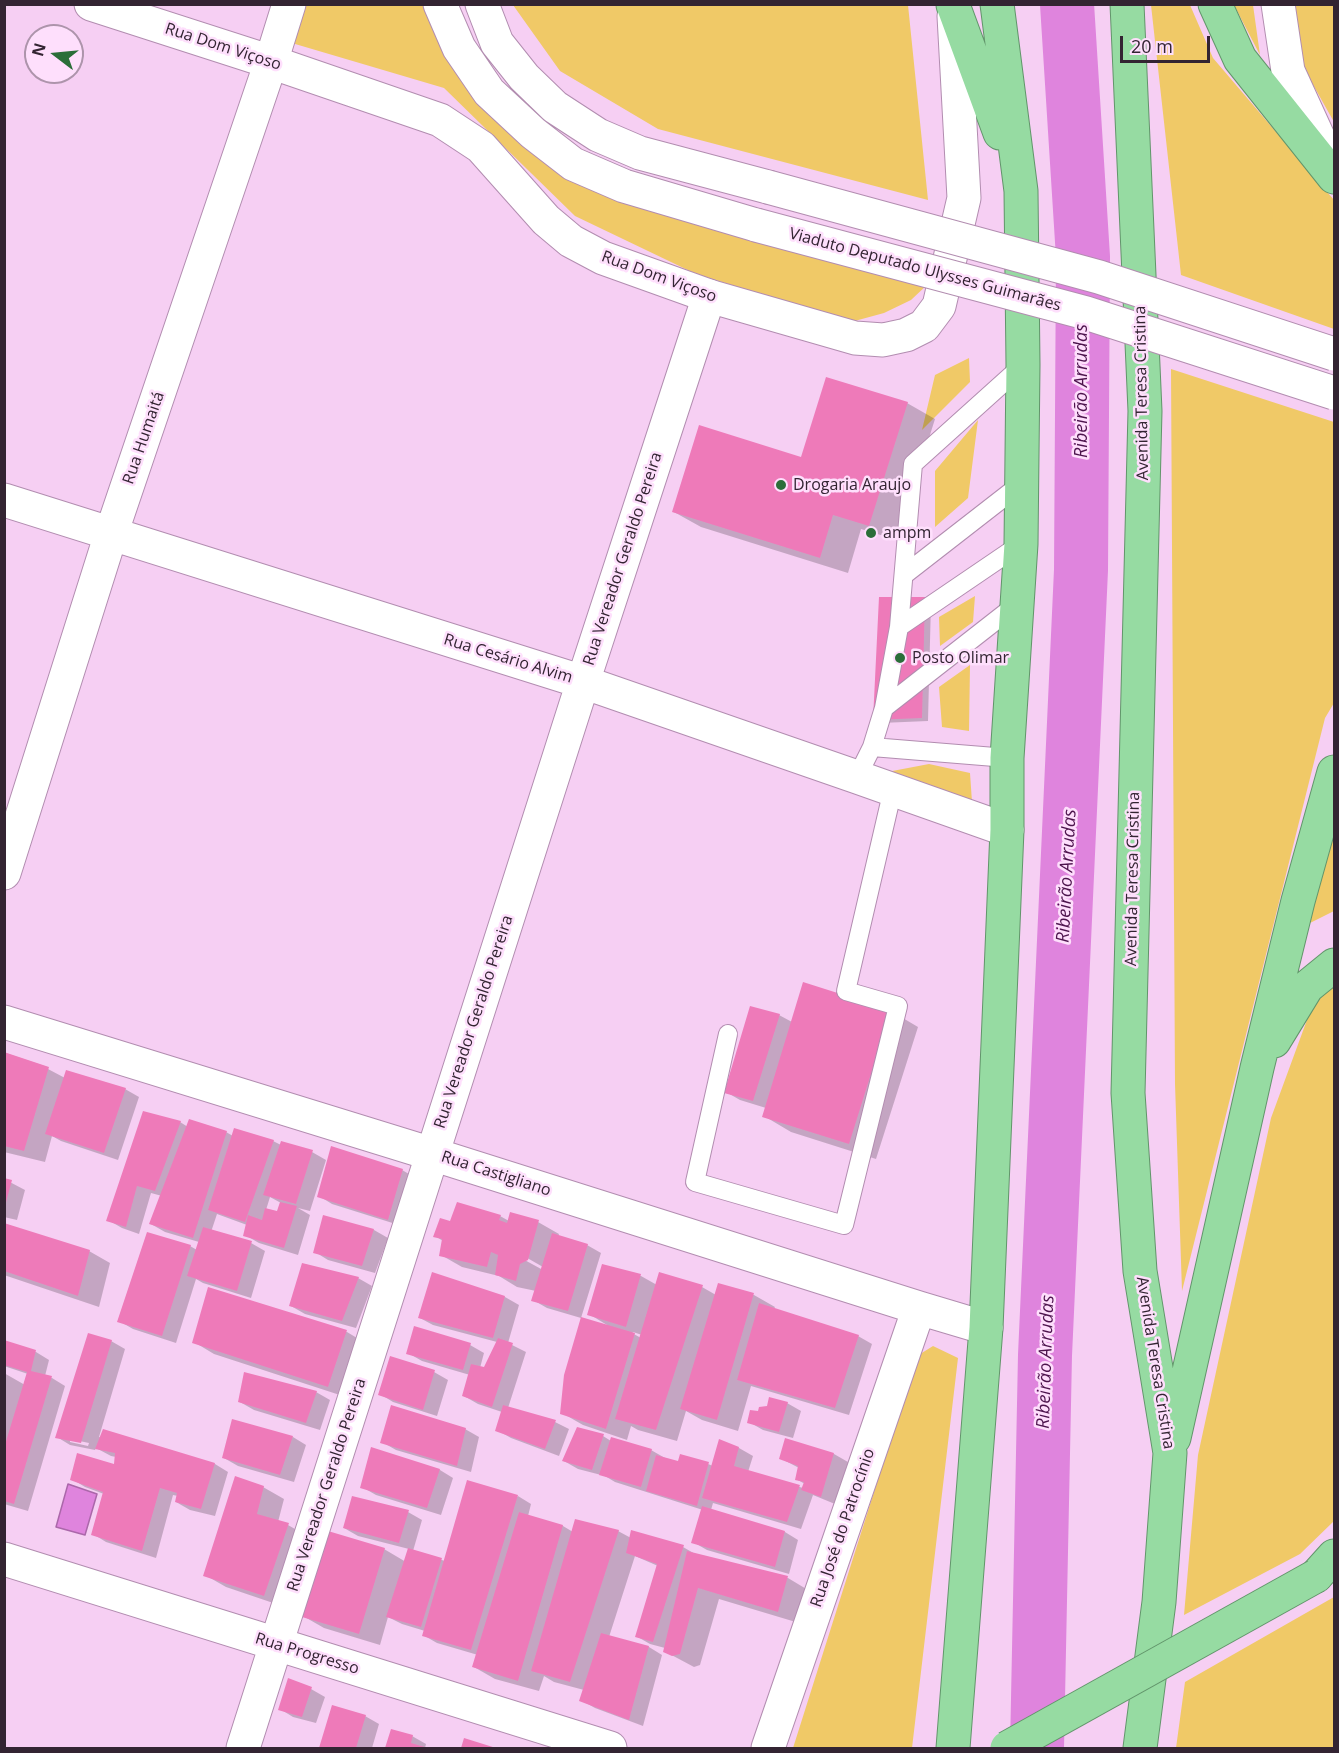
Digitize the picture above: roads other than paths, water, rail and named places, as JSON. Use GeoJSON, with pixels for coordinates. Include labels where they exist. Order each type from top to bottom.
{"type":"FeatureCollection","features":[{"type":"Feature","properties":{"kind":"highway"},"geometry":{"type":"LineString","coordinates":[[953,1749],[986,1328],[1007,830],[1007,758],[1021,544],[1023,365],[1021,191],[997,4]]}},
{"type":"Feature","properties":{"kind":"highway","name":"Avenida Teresa Cristina"},"geometry":{"type":"LineString","coordinates":[[1127,4],[1145,411],[1128,1093],[1140,1271],[1170,1453],[1159,1602],[1140,1749]]}},
{"type":"Feature","properties":{"kind":"highway"},"geometry":{"type":"LineString","coordinates":[[1215,4],[1239,59],[1335,175]]}},
{"type":"Feature","properties":{"kind":"highway"},"geometry":{"type":"LineString","coordinates":[[953,5],[1021,191]]}},
{"type":"Feature","properties":{"kind":"highway"},"geometry":{"type":"LineString","coordinates":[[1170,1453],[1257,1068],[1298,902],[1335,772]]}},
{"type":"Feature","properties":{"kind":"highway"},"geometry":{"type":"LineString","coordinates":[[1257,1068],[1307,987],[1335,965]]}},
{"type":"Feature","properties":{"kind":"highway"},"geometry":{"type":"LineString","coordinates":[[1007,1749],[1325,1566]]}},
{"type":"Feature","properties":{"kind":"street","name":"Rua Dom Viçoso"},"geometry":{"type":"LineString","coordinates":[[92,4],[440,120],[481,147],[546,220],[571,241],[603,258],[709,296],[855,338],[883,340],[906,335],[924,326],[939,306],[964,198],[953,5]]}},
{"type":"Feature","properties":{"kind":"street","name":"Rua Humaitá"},"geometry":{"type":"LineString","coordinates":[[4,873],[111,534],[289,4]]}},
{"type":"Feature","properties":{"kind":"street","name":"Viaduto Deputado Ulysses Guimarães"},"geometry":{"type":"LineString","coordinates":[[440,4],[459,48],[489,92],[533,133],[573,164],[624,186],[756,225],[1086,313],[1335,393]]}},
{"type":"Feature","properties":{"kind":"street"},"geometry":{"type":"LineString","coordinates":[[482,4],[497,43],[524,77],[555,107],[598,135],[640,153],[1099,277],[1335,354]]}},
{"type":"Feature","properties":{"kind":"street"},"geometry":{"type":"LineString","coordinates":[[1278,4],[1288,71],[1335,175]]}},
{"type":"Feature","properties":{"kind":"street","name":"Rua Vereador Geraldo Pereira"},"geometry":{"type":"LineString","coordinates":[[243,1749],[583,682],[709,296]]}},
{"type":"Feature","properties":{"kind":"street","name":"Rua Cesário Alvim"},"geometry":{"type":"LineString","coordinates":[[4,500],[583,682],[1007,830]]}},
{"type":"Feature","properties":{"kind":"street","name":"Rua Castigliano"},"geometry":{"type":"LineString","coordinates":[[4,1022],[986,1328]]}},
{"type":"Feature","properties":{"kind":"street","name":"Rua José do Patrocínio"},"geometry":{"type":"LineString","coordinates":[[768,1749],[919,1308]]}},
{"type":"Feature","properties":{"kind":"street","name":"Rua Progresso"},"geometry":{"type":"LineString","coordinates":[[4,1559],[610,1749]]}},
{"type":"Feature","properties":{"kind":"lane"},"geometry":{"type":"LineString","coordinates":[[857,777],[872,747],[884,708],[899,627],[913,464],[1023,365]]}},
{"type":"Feature","properties":{"kind":"lane"},"geometry":{"type":"LineString","coordinates":[[904,574],[1021,484]]}},
{"type":"Feature","properties":{"kind":"lane"},"geometry":{"type":"LineString","coordinates":[[899,627],[1021,544]]}},
{"type":"Feature","properties":{"kind":"lane"},"geometry":{"type":"LineString","coordinates":[[884,708],[1017,604]]}},
{"type":"Feature","properties":{"kind":"lane"},"geometry":{"type":"LineString","coordinates":[[872,747],[1007,758]]}},
{"type":"Feature","properties":{"kind":"lane"},"geometry":{"type":"LineString","coordinates":[[728,1034],[695,1182],[844,1225],[898,1006],[846,991],[893,789]]}},
{"type":"Feature","properties":{"kind":"waterway","name":"Ribeirão Arrudas"},"geometry":{"type":"LineString","coordinates":[[1037,1748],[1045,1355],[1081,570],[1083,257],[1067,4]]}},
{"type":"Feature","properties":{"kind":"place","name":"Drogaria Araujo"},"geometry":{"type":"Point","coordinates":[781,485]}},
{"type":"Feature","properties":{"kind":"place","name":"ampm"},"geometry":{"type":"Point","coordinates":[871,533]}},
{"type":"Feature","properties":{"kind":"place","name":"Posto Olimar"},"geometry":{"type":"Point","coordinates":[900,658]}}]}
